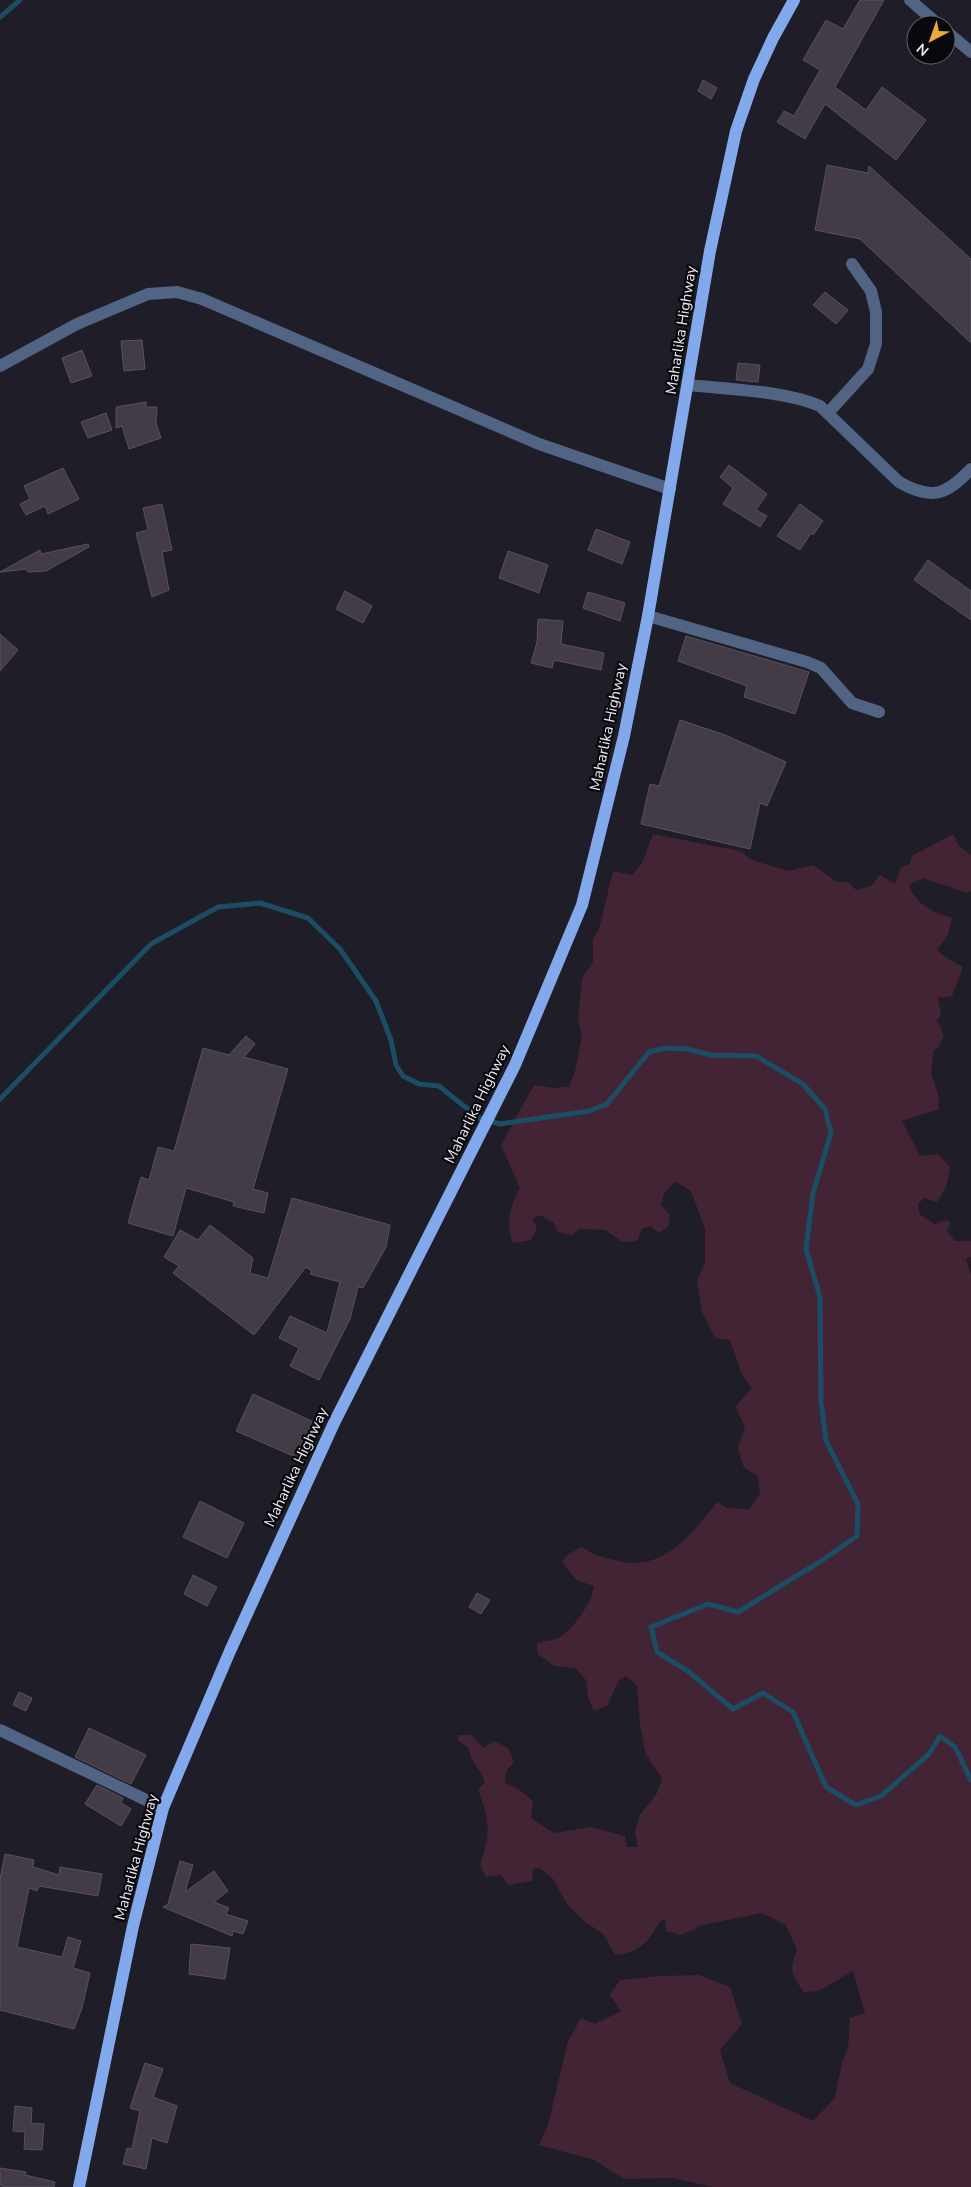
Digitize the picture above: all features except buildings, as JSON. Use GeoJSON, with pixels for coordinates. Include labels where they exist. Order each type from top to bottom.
{"type":"FeatureCollection","features":[{"type":"Feature","properties":{"kind":"main road","name":"Maharlika Highway"},"geometry":{"type":"LineString","coordinates":[[79,2187],[133,1926],[163,1808],[222,1669],[334,1423],[382,1324],[462,1172],[515,1065],[582,905],[624,736],[648,616],[710,251],[736,131],[754,79],[773,38],[794,0]]}},
{"type":"Feature","properties":{"kind":"street"},"geometry":{"type":"LineString","coordinates":[[910,0],[927,15]]}},
{"type":"Feature","properties":{"kind":"street"},"geometry":{"type":"LineString","coordinates":[[956,39],[971,52]]}},
{"type":"Feature","properties":{"kind":"street"},"geometry":{"type":"LineString","coordinates":[[828,413],[868,369],[876,344],[876,312],[871,291],[852,264]]}},
{"type":"Feature","properties":{"kind":"street"},"geometry":{"type":"LineString","coordinates":[[0,366],[77,324],[141,296],[163,291],[177,292],[202,300],[538,444],[670,489]]}},
{"type":"Feature","properties":{"kind":"street"},"geometry":{"type":"LineString","coordinates":[[688,385],[810,402],[828,413],[899,482],[912,489],[931,494],[944,492],[971,469]]}},
{"type":"Feature","properties":{"kind":"street"},"geometry":{"type":"LineString","coordinates":[[648,616],[807,662],[821,668],[852,702],[879,712]]}},
{"type":"Feature","properties":{"kind":"street"},"geometry":{"type":"LineString","coordinates":[[0,1730],[163,1808]]}},
{"type":"Feature","properties":{"kind":"shaded area"},"geometry":{"type":"Polygon","coordinates":[[[653,834],[740,851],[752,860],[788,871],[813,865],[837,882],[848,882],[856,890],[871,886],[880,875],[895,884],[901,867],[910,864],[912,856],[953,834],[959,846],[971,855],[971,891],[968,893],[923,878],[909,885],[916,898],[926,907],[952,918],[948,935],[937,950],[948,959],[963,967],[952,996],[938,998],[941,1014],[937,1021],[944,1035],[939,1047],[934,1051],[931,1073],[938,1094],[939,1109],[902,1121],[920,1156],[938,1154],[950,1167],[946,1187],[937,1202],[924,1198],[918,1204],[920,1215],[935,1224],[945,1220],[951,1222],[947,1231],[955,1241],[971,1241],[971,1257],[966,1259],[971,1275],[971,2187],[712,2187],[673,2178],[624,2179],[594,2160],[539,2145],[548,2125],[568,2041],[581,2018],[595,2024],[621,2011],[610,1995],[620,1980],[659,1976],[699,1975],[730,1987],[742,2024],[720,2050],[730,2083],[813,2121],[835,2098],[842,2062],[848,2048],[850,2018],[865,2013],[853,1971],[819,1991],[804,1992],[794,1976],[792,1968],[797,1950],[786,1925],[762,1913],[703,1925],[681,1935],[666,1931],[665,1919],[659,1923],[650,1937],[637,1949],[615,1955],[603,1934],[584,1921],[567,1904],[553,1879],[540,1868],[533,1869],[532,1881],[508,1885],[501,1875],[486,1877],[480,1865],[488,1827],[478,1789],[485,1783],[468,1747],[458,1741],[458,1735],[472,1735],[483,1748],[494,1741],[508,1748],[514,1762],[506,1771],[505,1783],[517,1788],[533,1801],[531,1818],[554,1833],[591,1827],[625,1836],[627,1847],[638,1847],[635,1833],[639,1816],[656,1795],[662,1779],[646,1754],[640,1725],[637,1686],[626,1676],[619,1680],[607,1706],[594,1711],[588,1697],[586,1680],[575,1668],[554,1666],[538,1654],[537,1643],[555,1639],[565,1633],[582,1614],[593,1592],[594,1586],[576,1580],[562,1562],[569,1554],[582,1547],[599,1556],[618,1561],[634,1563],[649,1561],[663,1556],[687,1538],[717,1502],[727,1508],[749,1509],[760,1494],[758,1476],[744,1468],[738,1448],[745,1426],[735,1407],[752,1388],[742,1375],[730,1340],[715,1338],[702,1312],[697,1281],[705,1262],[705,1229],[691,1191],[675,1181],[664,1194],[661,1205],[670,1215],[668,1227],[659,1233],[650,1226],[642,1229],[637,1241],[622,1242],[605,1230],[579,1229],[572,1235],[558,1232],[554,1223],[540,1215],[533,1219],[537,1229],[531,1240],[513,1243],[509,1229],[511,1208],[520,1188],[501,1145],[534,1085],[554,1088],[569,1086],[575,1072],[582,1037],[578,1020],[582,978],[593,962],[593,939],[599,929],[613,871],[632,875],[642,863],[653,834]]]}},
{"type":"Feature","properties":{"kind":"waterway"},"geometry":{"type":"LineString","coordinates":[[0,17],[20,0]]}},
{"type":"Feature","properties":{"kind":"waterway"},"geometry":{"type":"LineString","coordinates":[[0,1099],[151,944],[218,907],[260,903],[308,918],[340,949],[376,1001],[391,1040],[396,1065],[403,1076],[419,1084],[439,1086],[479,1118],[500,1124],[589,1111],[607,1104],[649,1052],[665,1048],[687,1049],[711,1055],[756,1056],[803,1084],[825,1109],[831,1133],[813,1193],[806,1249],[820,1297],[821,1402],[826,1441],[858,1504],[857,1536],[821,1561],[738,1612],[708,1604],[651,1627],[657,1652],[688,1671],[733,1709],[763,1693],[793,1712],[826,1787],[856,1805],[881,1796],[929,1754],[940,1736],[955,1747],[971,1780]]}}]}
